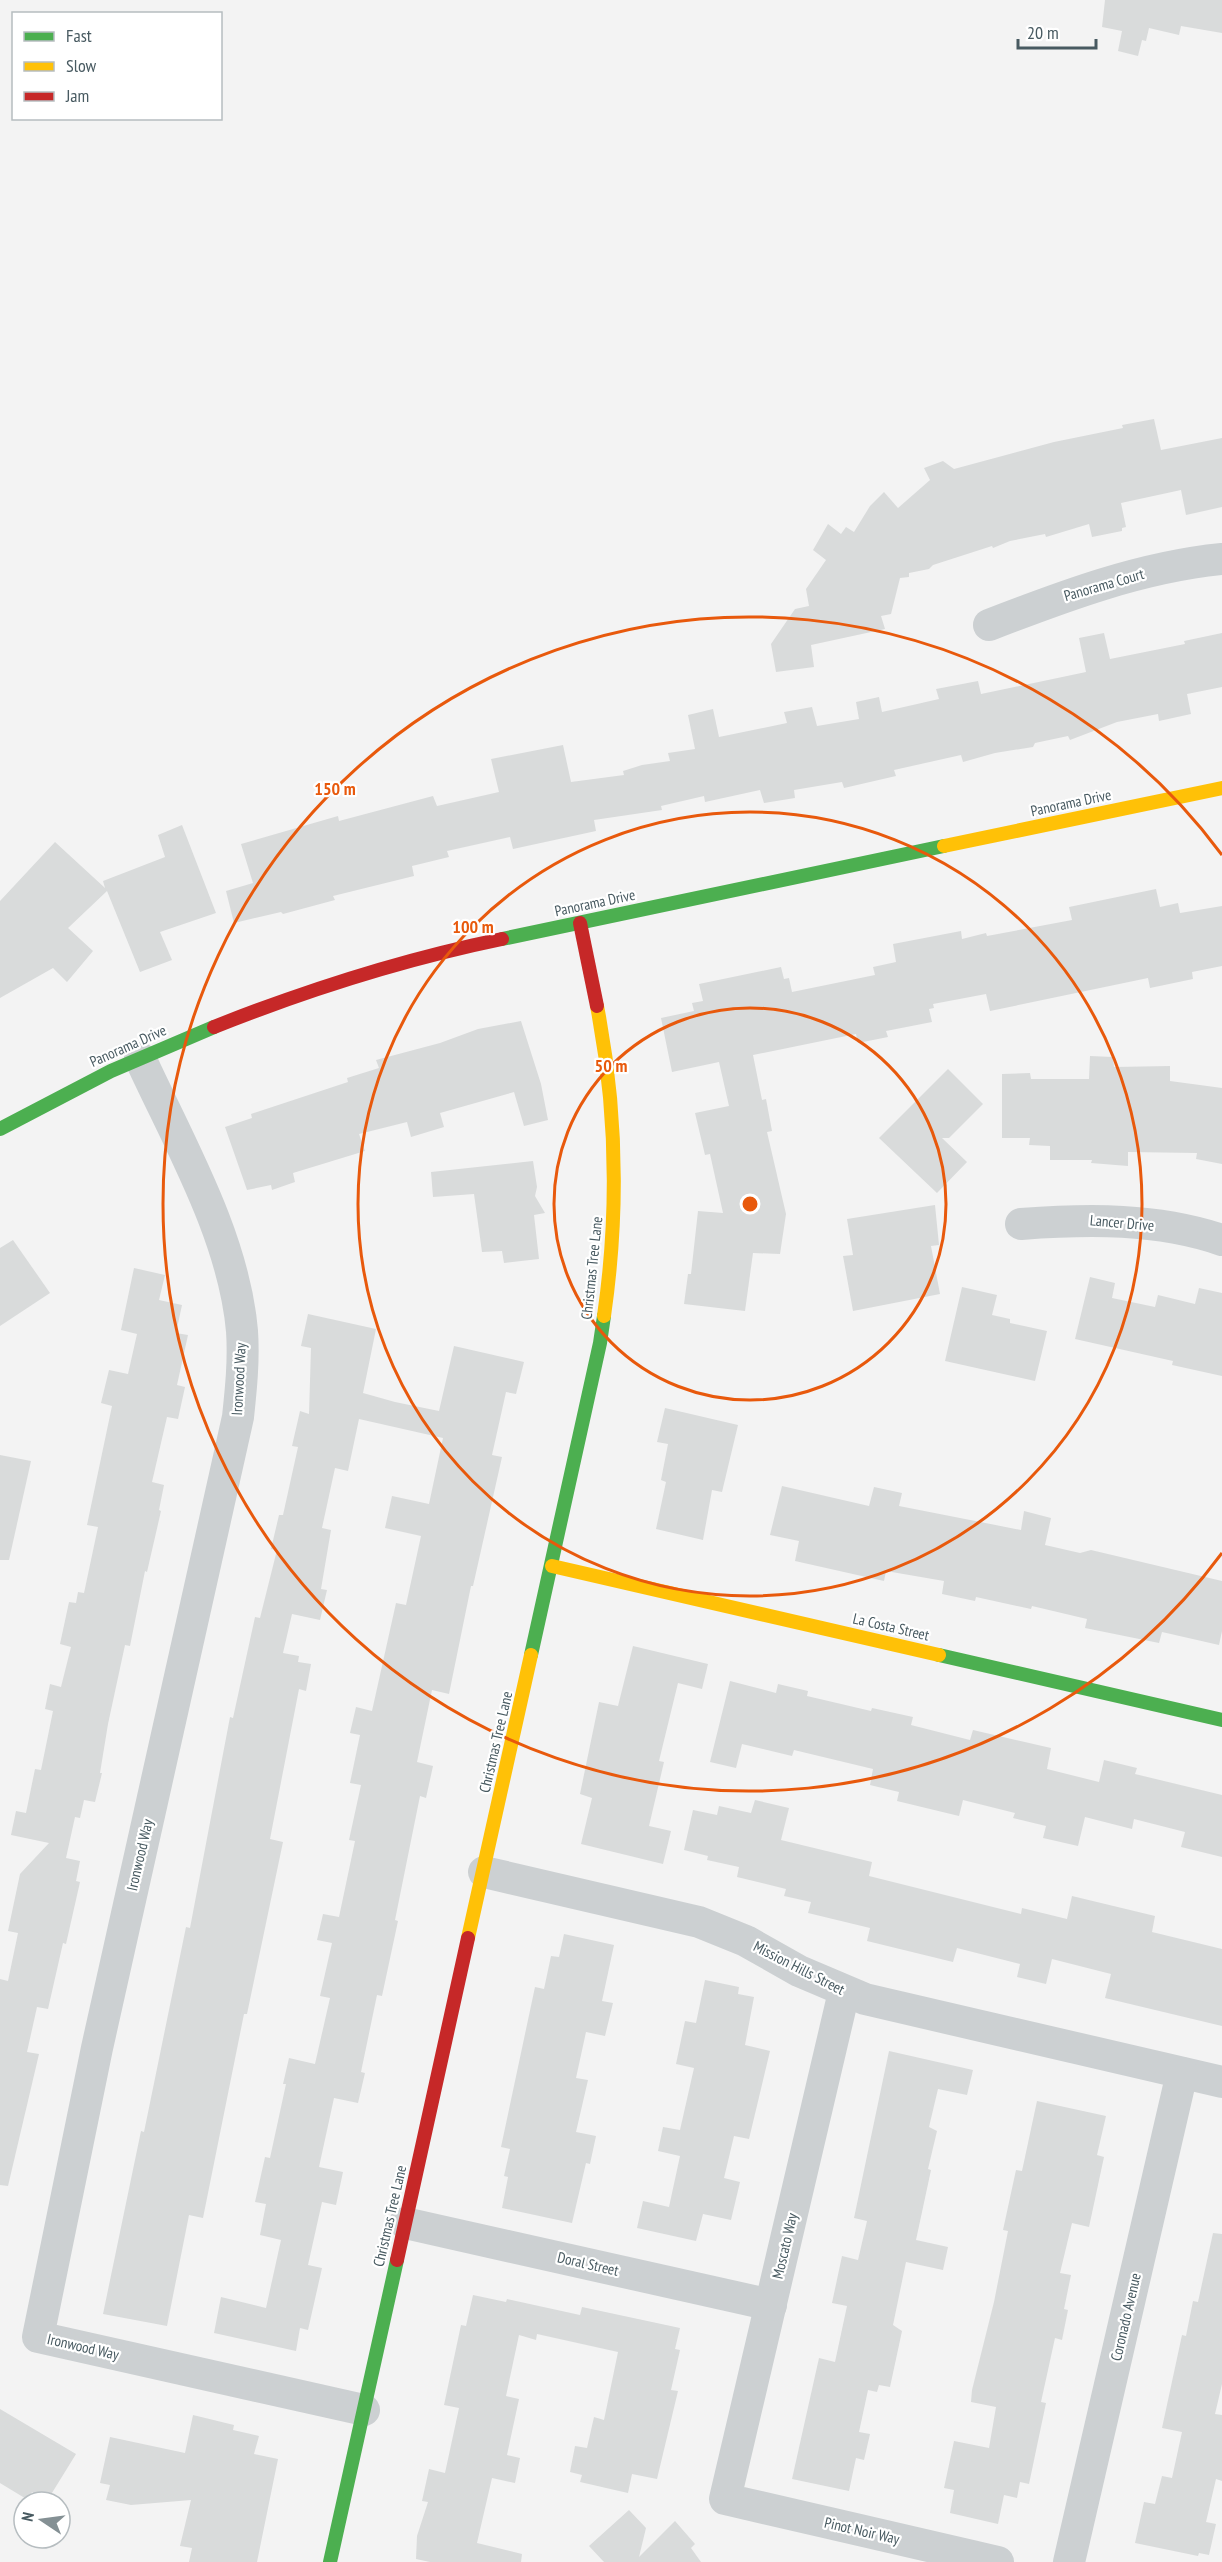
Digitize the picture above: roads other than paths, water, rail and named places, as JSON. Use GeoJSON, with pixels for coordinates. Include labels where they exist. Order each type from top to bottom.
{"type":"FeatureCollection","features":[{"type":"Feature","properties":{"kind":"street","name":"Panorama Court"},"geometry":{"type":"LineString","coordinates":[[989,625],[1062,597],[1132,576],[1222,559]]}},
{"type":"Feature","properties":{"kind":"street","name":"Panorama Drive"},"geometry":{"type":"LineString","coordinates":[[0,1129],[94,1079],[197,1033],[285,1000],[374,971],[464,947],[1222,788]]}},
{"type":"Feature","properties":{"kind":"street","name":"Christmas Tree Lane"},"geometry":{"type":"LineString","coordinates":[[330,2562],[552,1566],[600,1343],[610,1281],[615,1219],[615,1156],[611,1094],[603,1032],[580,923]]}},
{"type":"Feature","properties":{"kind":"street","name":"Ironwood Way"},"geometry":{"type":"LineString","coordinates":[[140,1058],[222,1239],[236,1288],[242,1331],[242,1374],[238,1418],[97,2048],[38,2337],[364,2410]]}},
{"type":"Feature","properties":{"kind":"street","name":"Lancer Drive"},"geometry":{"type":"LineString","coordinates":[[1021,1224],[1081,1219],[1139,1222],[1204,1234],[1222,1240]]}},
{"type":"Feature","properties":{"kind":"street","name":"La Costa Street"},"geometry":{"type":"LineString","coordinates":[[552,1566],[1222,1720]]}},
{"type":"Feature","properties":{"kind":"street","name":"Mission Hills Street"},"geometry":{"type":"LineString","coordinates":[[484,1872],[699,1922],[746,1941],[799,1971],[865,1999],[1222,2082]]}},
{"type":"Feature","properties":{"kind":"street","name":"Moscato Way"},"geometry":{"type":"LineString","coordinates":[[725,2499],[844,1992]]}},
{"type":"Feature","properties":{"kind":"street","name":"Coronado Avenue"},"geometry":{"type":"LineString","coordinates":[[1069,2562],[1182,2073]]}},
{"type":"Feature","properties":{"kind":"street","name":"Doral Street"},"geometry":{"type":"LineString","coordinates":[[405,2223],[771,2305]]}},
{"type":"Feature","properties":{"kind":"street","name":"Pinot Noir Way"},"geometry":{"type":"LineString","coordinates":[[725,2499],[998,2562]]}}]}
